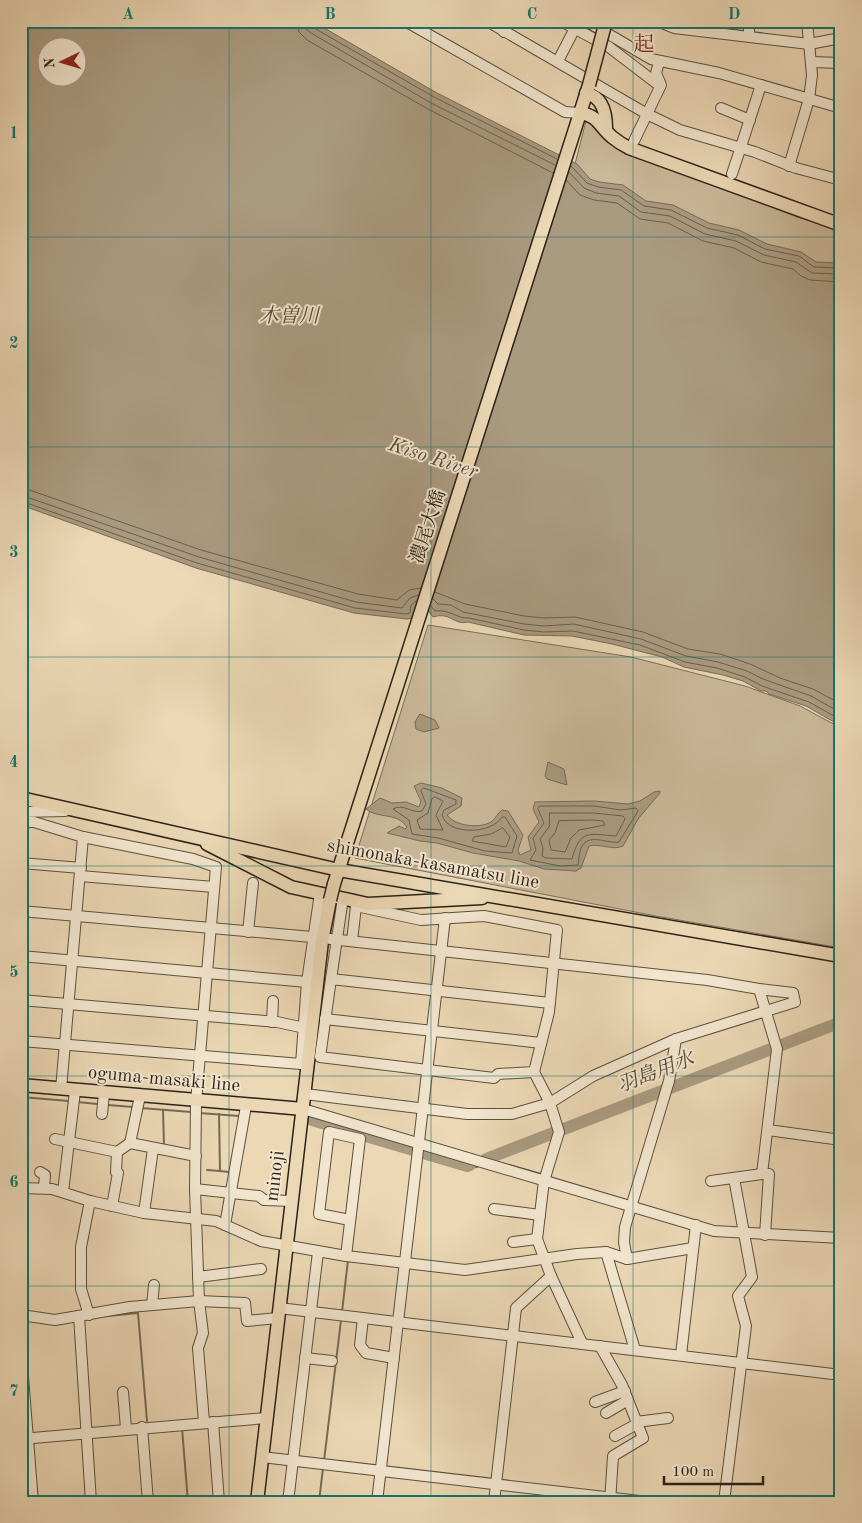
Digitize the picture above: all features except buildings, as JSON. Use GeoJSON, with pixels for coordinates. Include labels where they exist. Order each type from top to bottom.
{"type":"FeatureCollection","features":[{"type":"Feature","properties":{"kind":"main road","name":"濃尾大橋"},"geometry":{"type":"LineString","coordinates":[[343,857],[588,89],[606,21]]}},
{"type":"Feature","properties":{"kind":"main road"},"geometry":{"type":"LineString","coordinates":[[588,89],[603,106],[606,128]]}},
{"type":"Feature","properties":{"kind":"main road"},"geometry":{"type":"LineString","coordinates":[[578,118],[589,114],[606,128],[610,135],[629,148],[841,225]]}},
{"type":"Feature","properties":{"kind":"main road","name":"shimonaka-kasamatsu line"},"geometry":{"type":"LineString","coordinates":[[21,798],[339,870],[841,956]]}},
{"type":"Feature","properties":{"kind":"main road"},"geometry":{"type":"LineString","coordinates":[[179,833],[209,845],[273,880],[291,887],[331,897],[368,904],[407,904],[504,897]]}},
{"type":"Feature","properties":{"kind":"main road","name":"minoji"},"geometry":{"type":"LineString","coordinates":[[257,1502],[305,1094],[304,1066],[322,941],[334,884],[343,857]]}},
{"type":"Feature","properties":{"kind":"main road","name":"oguma-masaki line"},"geometry":{"type":"LineString","coordinates":[[21,1085],[196,1102],[303,1109]]}},
{"type":"Feature","properties":{"kind":"street"},"geometry":{"type":"LineString","coordinates":[[405,21],[418,25],[578,118]]}},
{"type":"Feature","properties":{"kind":"street"},"geometry":{"type":"LineString","coordinates":[[487,21],[647,114],[693,135],[740,148],[789,166],[841,180]]}},
{"type":"Feature","properties":{"kind":"street"},"geometry":{"type":"LineString","coordinates":[[504,32],[509,21]]}},
{"type":"Feature","properties":{"kind":"street"},"geometry":{"type":"LineString","coordinates":[[561,21],[571,24],[609,47],[660,86]]}},
{"type":"Feature","properties":{"kind":"street"},"geometry":{"type":"LineString","coordinates":[[586,21],[659,62],[719,73],[841,108]]}},
{"type":"Feature","properties":{"kind":"street"},"geometry":{"type":"LineString","coordinates":[[657,21],[674,28],[694,25],[749,36],[809,44],[841,38]]}},
{"type":"Feature","properties":{"kind":"street"},"geometry":{"type":"LineString","coordinates":[[749,21],[749,36]]}},
{"type":"Feature","properties":{"kind":"street"},"geometry":{"type":"LineString","coordinates":[[789,166],[809,99],[812,76],[807,21]]}},
{"type":"Feature","properties":{"kind":"street"},"geometry":{"type":"LineString","coordinates":[[558,61],[574,30],[571,24]]}},
{"type":"Feature","properties":{"kind":"street"},"geometry":{"type":"LineString","coordinates":[[625,58],[640,52]]}},
{"type":"Feature","properties":{"kind":"street"},"geometry":{"type":"LineString","coordinates":[[634,141],[660,86],[656,73],[659,62]]}},
{"type":"Feature","properties":{"kind":"street"},"geometry":{"type":"LineString","coordinates":[[811,62],[841,63]]}},
{"type":"Feature","properties":{"kind":"street"},"geometry":{"type":"LineString","coordinates":[[732,174],[761,85]]}},
{"type":"Feature","properties":{"kind":"street"},"geometry":{"type":"LineString","coordinates":[[721,108],[750,120]]}},
{"type":"Feature","properties":{"kind":"street"},"geometry":{"type":"LineString","coordinates":[[21,812],[80,810]]}},
{"type":"Feature","properties":{"kind":"street"},"geometry":{"type":"LineString","coordinates":[[21,822],[34,822],[83,837],[193,859],[216,867],[196,1102],[195,1189],[199,1301],[203,1333],[198,1348],[219,1502]]}},
{"type":"Feature","properties":{"kind":"street"},"geometry":{"type":"LineString","coordinates":[[61,1090],[83,837]]}},
{"type":"Feature","properties":{"kind":"street"},"geometry":{"type":"LineString","coordinates":[[21,863],[80,872],[214,887]]}},
{"type":"Feature","properties":{"kind":"street"},"geometry":{"type":"LineString","coordinates":[[248,932],[253,882]]}},
{"type":"Feature","properties":{"kind":"street"},"geometry":{"type":"LineString","coordinates":[[304,1066],[307,982],[312,937],[331,897]]}},
{"type":"Feature","properties":{"kind":"street"},"geometry":{"type":"LineString","coordinates":[[21,1040],[304,1066],[317,1065],[320,1057],[330,979],[333,939],[331,897]]}},
{"type":"Feature","properties":{"kind":"street"},"geometry":{"type":"LineString","coordinates":[[352,941],[356,906],[421,920],[484,916],[557,930],[550,1003],[534,1072],[550,1103],[558,1128],[544,1181],[537,1239],[546,1258],[551,1276],[582,1343]]}},
{"type":"Feature","properties":{"kind":"street"},"geometry":{"type":"LineString","coordinates":[[21,911],[312,937]]}},
{"type":"Feature","properties":{"kind":"street"},"geometry":{"type":"LineString","coordinates":[[377,1502],[443,952],[445,918]]}},
{"type":"Feature","properties":{"kind":"street"},"geometry":{"type":"LineString","coordinates":[[305,1094],[476,1115],[499,1115],[550,1103],[593,1076],[676,1039],[796,1002],[793,993],[707,980],[333,939]]}},
{"type":"Feature","properties":{"kind":"street"},"geometry":{"type":"LineString","coordinates":[[21,956],[307,982]]}},
{"type":"Feature","properties":{"kind":"street"},"geometry":{"type":"LineString","coordinates":[[330,979],[550,1003]]}},
{"type":"Feature","properties":{"kind":"street"},"geometry":{"type":"LineString","coordinates":[[759,989],[776,1045],[762,1174]]}},
{"type":"Feature","properties":{"kind":"street"},"geometry":{"type":"LineString","coordinates":[[21,1000],[272,1022],[305,1028]]}},
{"type":"Feature","properties":{"kind":"street"},"geometry":{"type":"LineString","coordinates":[[272,1022],[273,1001]]}},
{"type":"Feature","properties":{"kind":"street"},"geometry":{"type":"LineString","coordinates":[[325,1019],[541,1043]]}},
{"type":"Feature","properties":{"kind":"street"},"geometry":{"type":"LineString","coordinates":[[627,1259],[624,1242],[625,1227],[669,1081],[676,1039]]}},
{"type":"Feature","properties":{"kind":"street"},"geometry":{"type":"LineString","coordinates":[[320,1057],[494,1078],[498,1074],[534,1072]]}},
{"type":"Feature","properties":{"kind":"street"},"geometry":{"type":"LineString","coordinates":[[63,1192],[75,1091]]}},
{"type":"Feature","properties":{"kind":"street"},"geometry":{"type":"LineString","coordinates":[[102,1114],[104,1093]]}},
{"type":"Feature","properties":{"kind":"street"},"geometry":{"type":"LineString","coordinates":[[117,1152],[130,1143],[140,1096]]}},
{"type":"Feature","properties":{"kind":"street"},"geometry":{"type":"LineString","coordinates":[[225,1225],[229,1193],[246,1106]]}},
{"type":"Feature","properties":{"kind":"street"},"geometry":{"type":"LineString","coordinates":[[303,1109],[330,1126],[360,1140],[346,1256]]}},
{"type":"Feature","properties":{"kind":"street"},"geometry":{"type":"LineString","coordinates":[[330,1126],[544,1181],[714,1231],[841,1238]]}},
{"type":"Feature","properties":{"kind":"street"},"geometry":{"type":"LineString","coordinates":[[330,1126],[319,1214],[350,1220]]}},
{"type":"Feature","properties":{"kind":"street"},"geometry":{"type":"LineString","coordinates":[[768,1130],[841,1140]]}},
{"type":"Feature","properties":{"kind":"street"},"geometry":{"type":"LineString","coordinates":[[55,1138],[69,1142],[94,1143],[117,1152]]}},
{"type":"Feature","properties":{"kind":"street"},"geometry":{"type":"LineString","coordinates":[[130,1143],[196,1156]]}},
{"type":"Feature","properties":{"kind":"street"},"geometry":{"type":"LineString","coordinates":[[144,1213],[153,1149]]}},
{"type":"Feature","properties":{"kind":"street"},"geometry":{"type":"LineString","coordinates":[[112,1206],[118,1173],[116,1172],[117,1152]]}},
{"type":"Feature","properties":{"kind":"street"},"geometry":{"type":"LineString","coordinates":[[40,1172],[46,1175],[44,1188]]}},
{"type":"Feature","properties":{"kind":"street"},"geometry":{"type":"LineString","coordinates":[[711,1181],[769,1174],[765,1235]]}},
{"type":"Feature","properties":{"kind":"street"},"geometry":{"type":"LineString","coordinates":[[724,1502],[746,1326],[738,1296],[752,1277],[734,1178]]}},
{"type":"Feature","properties":{"kind":"street"},"geometry":{"type":"LineString","coordinates":[[21,1188],[44,1188],[144,1213],[209,1220],[261,1241],[318,1252],[465,1270],[546,1258],[606,1252],[627,1259],[693,1248]]}},
{"type":"Feature","properties":{"kind":"street"},"geometry":{"type":"LineString","coordinates":[[195,1189],[259,1196],[264,1200],[292,1201]]}},
{"type":"Feature","properties":{"kind":"street"},"geometry":{"type":"LineString","coordinates":[[90,1201],[81,1247],[81,1289],[84,1315],[91,1502]]}},
{"type":"Feature","properties":{"kind":"street"},"geometry":{"type":"LineString","coordinates":[[494,1209],[540,1215]]}},
{"type":"Feature","properties":{"kind":"street"},"geometry":{"type":"LineString","coordinates":[[681,1356],[696,1225]]}},
{"type":"Feature","properties":{"kind":"street"},"geometry":{"type":"LineString","coordinates":[[513,1242],[537,1239]]}},
{"type":"Feature","properties":{"kind":"street"},"geometry":{"type":"LineString","coordinates":[[288,1502],[318,1252]]}},
{"type":"Feature","properties":{"kind":"street"},"geometry":{"type":"LineString","coordinates":[[606,1252],[635,1350]]}},
{"type":"Feature","properties":{"kind":"street"},"geometry":{"type":"LineString","coordinates":[[198,1277],[261,1269]]}},
{"type":"Feature","properties":{"kind":"street"},"geometry":{"type":"LineString","coordinates":[[494,1502],[516,1308],[551,1276]]}},
{"type":"Feature","properties":{"kind":"street"},"geometry":{"type":"LineString","coordinates":[[152,1305],[154,1285]]}},
{"type":"Feature","properties":{"kind":"street"},"geometry":{"type":"LineString","coordinates":[[21,1316],[55,1320],[152,1305],[199,1301],[245,1303],[247,1321],[279,1313],[311,1312],[841,1375]]}},
{"type":"Feature","properties":{"kind":"street"},"geometry":{"type":"LineString","coordinates":[[363,1318],[360,1345],[366,1353],[394,1358]]}},
{"type":"Feature","properties":{"kind":"street"},"geometry":{"type":"LineString","coordinates":[[600,1346],[626,1395],[643,1438],[613,1456],[610,1500]]}},
{"type":"Feature","properties":{"kind":"street"},"geometry":{"type":"LineString","coordinates":[[21,1352],[25,1438],[33,1502]]}},
{"type":"Feature","properties":{"kind":"street"},"geometry":{"type":"LineString","coordinates":[[305,1358],[332,1361]]}},
{"type":"Feature","properties":{"kind":"street"},"geometry":{"type":"LineString","coordinates":[[123,1392],[126,1428]]}},
{"type":"Feature","properties":{"kind":"street"},"geometry":{"type":"LineString","coordinates":[[594,1402],[626,1395]]}},
{"type":"Feature","properties":{"kind":"street"},"geometry":{"type":"LineString","coordinates":[[606,1413],[626,1395]]}},
{"type":"Feature","properties":{"kind":"street"},"geometry":{"type":"LineString","coordinates":[[25,1438],[87,1431],[266,1418]]}},
{"type":"Feature","properties":{"kind":"street"},"geometry":{"type":"LineString","coordinates":[[615,1436],[636,1423],[668,1418]]}},
{"type":"Feature","properties":{"kind":"street"},"geometry":{"type":"LineString","coordinates":[[142,1427],[148,1502]]}},
{"type":"Feature","properties":{"kind":"street"},"geometry":{"type":"LineString","coordinates":[[262,1457],[496,1484],[610,1500],[648,1502]]}},
{"type":"Feature","properties":{"kind":"street"},"geometry":{"type":"LineString","coordinates":[[840,1502],[841,1491]]}},
{"type":"Feature","properties":{"kind":"shaded area"},"geometry":{"type":"Polygon","coordinates":[[[586,121],[600,129],[625,150],[797,217],[841,230],[841,272],[657,209],[590,180],[575,164],[586,121]]]}},
{"type":"Feature","properties":{"kind":"shaded area"},"geometry":{"type":"Polygon","coordinates":[[[428,625],[631,657],[745,686],[800,706],[841,728],[841,948],[656,916],[355,858],[428,625]]]}},
{"type":"Feature","properties":{"kind":"water","name":"木曽川"},"geometry":{"type":"Polygon","coordinates":[[[21,21],[312,21],[437,93],[577,164],[590,179],[623,185],[646,201],[673,205],[709,223],[739,230],[767,244],[801,252],[816,262],[841,263],[841,726],[806,706],[769,694],[766,691],[761,691],[743,681],[684,667],[662,657],[612,644],[572,636],[524,635],[468,622],[463,623],[444,616],[433,617],[427,609],[418,606],[413,618],[407,619],[354,613],[196,568],[21,505],[21,21]]]}},
{"type":"Feature","properties":{"kind":"water"},"geometry":{"type":"Polygon","coordinates":[[[420,714],[435,720],[439,728],[424,732],[416,729],[415,722],[420,714]]]}},
{"type":"Feature","properties":{"kind":"water"},"geometry":{"type":"Polygon","coordinates":[[[548,762],[564,769],[567,785],[547,779],[545,776],[548,762]]]}},
{"type":"Feature","properties":{"kind":"water"},"geometry":{"type":"Polygon","coordinates":[[[421,783],[442,788],[462,798],[461,806],[447,815],[461,824],[474,826],[486,824],[493,821],[502,810],[508,811],[523,835],[518,850],[520,855],[531,850],[528,837],[539,822],[533,809],[535,802],[594,801],[628,804],[640,801],[654,792],[660,791],[660,793],[638,819],[623,846],[615,848],[598,845],[589,846],[581,868],[576,871],[544,869],[519,861],[473,853],[437,843],[387,833],[399,826],[405,829],[407,827],[398,819],[376,814],[366,809],[380,798],[392,803],[406,802],[419,807],[421,801],[414,786],[421,783]]]}},
{"type":"Feature","properties":{"kind":"waterway","name":"羽島用水"},"geometry":{"type":"LineString","coordinates":[[486,1159],[841,1022]]}},
{"type":"Feature","properties":{"kind":"waterway","name":"羽島用水"},"geometry":{"type":"LineString","coordinates":[[21,1097],[69,1101]]}},
{"type":"Feature","properties":{"kind":"waterway","name":"羽島用水"},"geometry":{"type":"LineString","coordinates":[[78,1102],[97,1104]]}},
{"type":"Feature","properties":{"kind":"waterway","name":"羽島用水"},"geometry":{"type":"LineString","coordinates":[[108,1105],[133,1107]]}},
{"type":"Feature","properties":{"kind":"waterway","name":"羽島用水"},"geometry":{"type":"LineString","coordinates":[[141,1108],[191,1112]]}},
{"type":"Feature","properties":{"kind":"waterway"},"geometry":{"type":"LineString","coordinates":[[163,1110],[164,1145]]}},
{"type":"Feature","properties":{"kind":"waterway","name":"羽島用水"},"geometry":{"type":"LineString","coordinates":[[199,1113],[239,1116]]}},
{"type":"Feature","properties":{"kind":"waterway"},"geometry":{"type":"LineString","coordinates":[[207,1170],[220,1171],[219,1114]]}},
{"type":"Feature","properties":{"kind":"waterway","name":"羽島用水"},"geometry":{"type":"LineString","coordinates":[[312,1120],[467,1166],[470,1165]]}},
{"type":"Feature","properties":{"kind":"waterway","name":"羽島用水"},"geometry":{"type":"LineString","coordinates":[[365,1138],[415,1153]]}},
{"type":"Feature","properties":{"kind":"waterway","name":"羽島用水"},"geometry":{"type":"LineString","coordinates":[[422,1155],[465,1168],[477,1167]]}},
{"type":"Feature","properties":{"kind":"waterway"},"geometry":{"type":"LineString","coordinates":[[494,1161],[541,1174]]}},
{"type":"Feature","properties":{"kind":"waterway"},"geometry":{"type":"LineString","coordinates":[[220,1171],[229,1172]]}},
{"type":"Feature","properties":{"kind":"waterway"},"geometry":{"type":"LineString","coordinates":[[342,1312],[348,1260]]}},
{"type":"Feature","properties":{"kind":"waterway"},"geometry":{"type":"LineString","coordinates":[[108,1316],[138,1313],[147,1421]]}},
{"type":"Feature","properties":{"kind":"waterway"},"geometry":{"type":"LineString","coordinates":[[324,1461],[341,1320]]}},
{"type":"Feature","properties":{"kind":"waterway"},"geometry":{"type":"LineString","coordinates":[[182,1428],[188,1502]]}},
{"type":"Feature","properties":{"kind":"waterway"},"geometry":{"type":"LineString","coordinates":[[319,1502],[323,1468]]}},
{"type":"Feature","properties":{"kind":"district","name":"起"},"geometry":{"type":"Point","coordinates":[644,45]}},
{"type":"Feature","properties":{"kind":"water label","name":"Kiso River"},"geometry":{"type":"Point","coordinates":[433,459]}}]}
